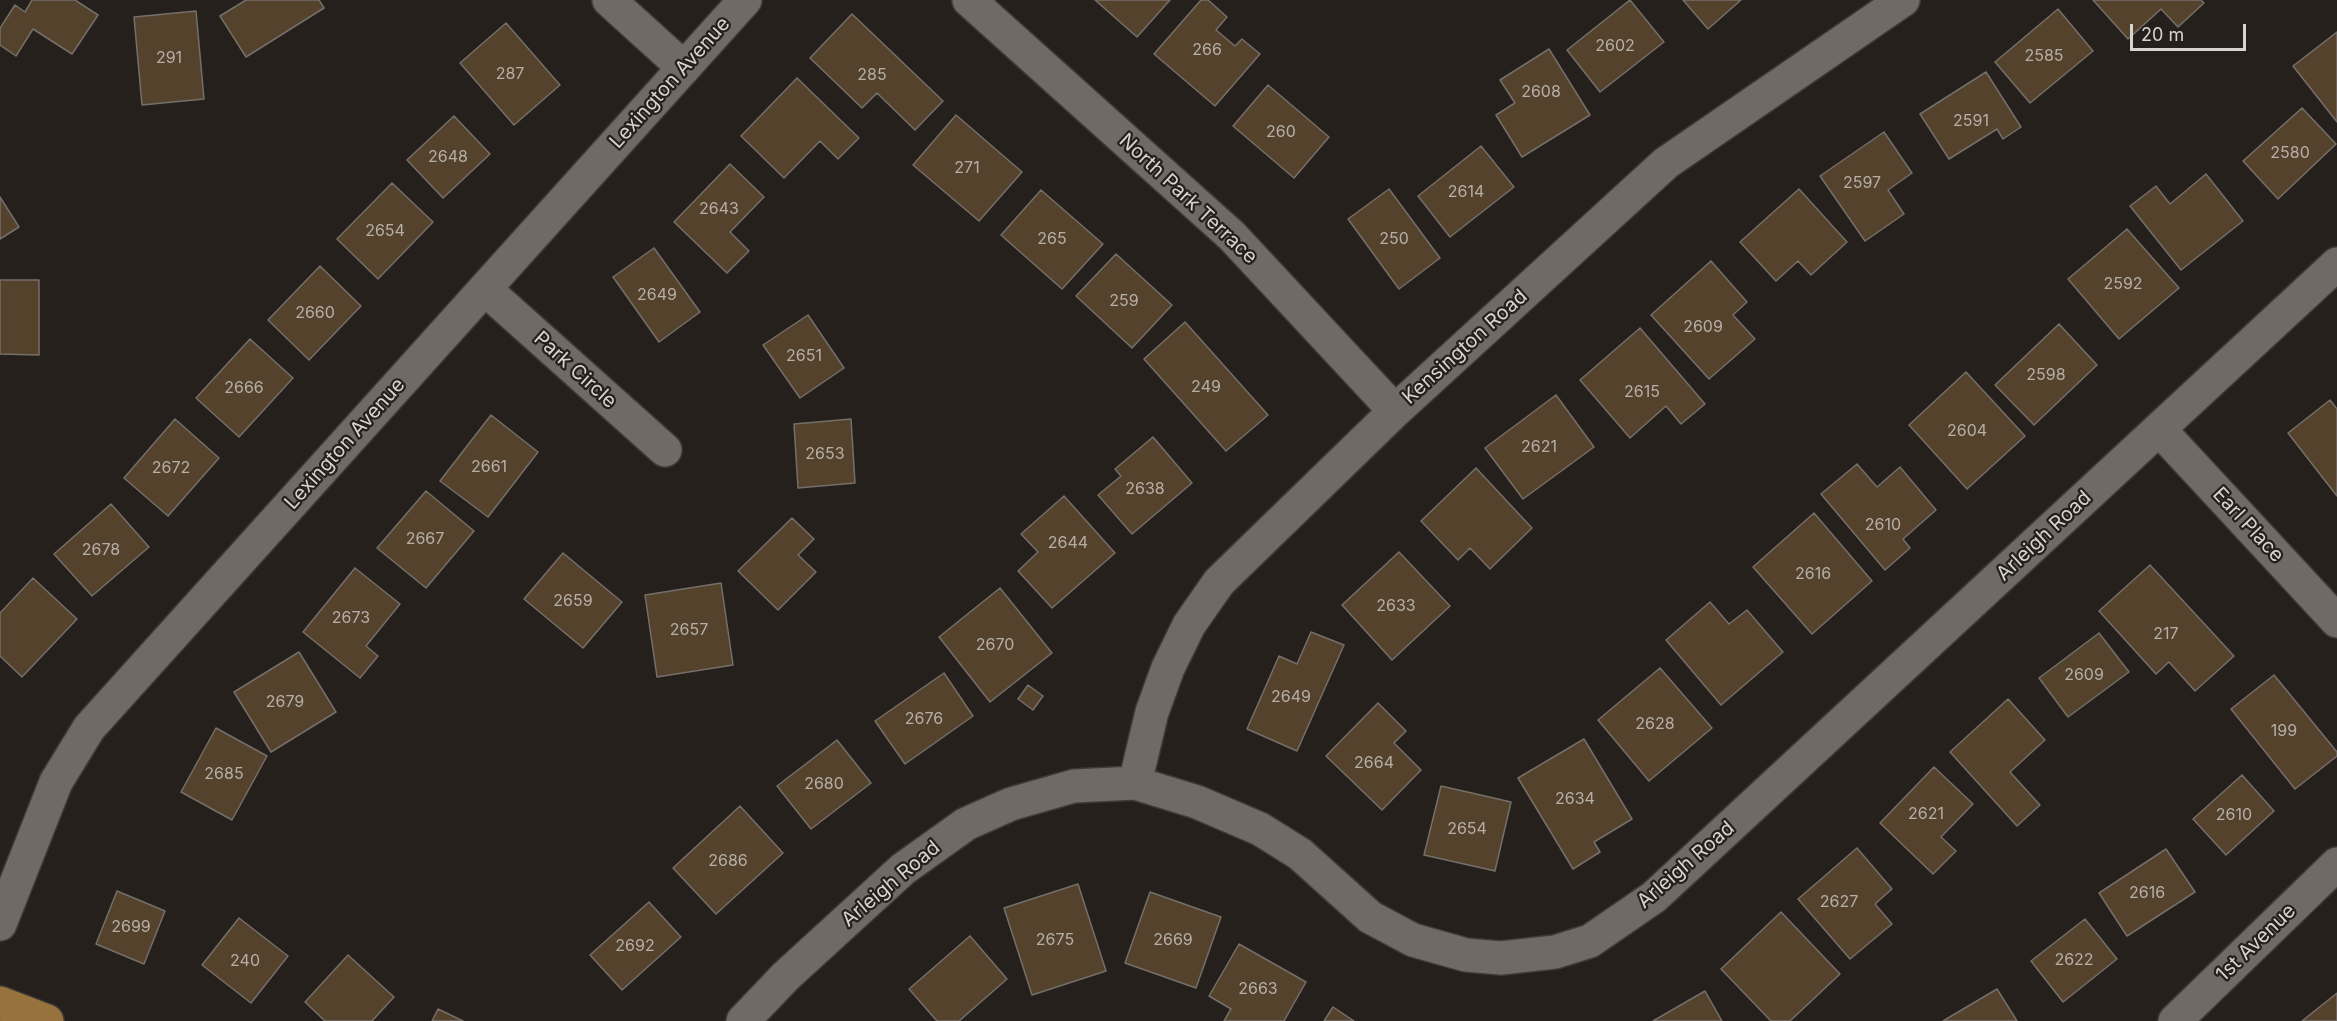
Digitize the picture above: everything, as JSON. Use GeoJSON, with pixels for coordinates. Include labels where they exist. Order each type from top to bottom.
{"type":"FeatureCollection","features":[{"type":"Feature","properties":{"kind":"main road"},"geometry":{"type":"LineString","coordinates":[[0,1003],[47,1021]]}},
{"type":"Feature","properties":{"kind":"street"},"geometry":{"type":"LineString","coordinates":[[609,0],[684,68]]}},
{"type":"Feature","properties":{"kind":"street","name":"Lexington Avenue"},"geometry":{"type":"LineString","coordinates":[[0,924],[56,782],[89,728],[745,0]]}},
{"type":"Feature","properties":{"kind":"street","name":"North Park Terrace"},"geometry":{"type":"LineString","coordinates":[[969,0],[1232,236],[1395,411]]}},
{"type":"Feature","properties":{"kind":"street","name":"Kensington Road"},"geometry":{"type":"LineString","coordinates":[[1135,783],[1152,712],[1168,668],[1190,625],[1219,582],[1395,411],[1666,163],[1903,0]]}},
{"type":"Feature","properties":{"kind":"street","name":"Arleigh Road"},"geometry":{"type":"LineString","coordinates":[[743,1021],[786,976],[903,869],[966,824],[1011,804],[1074,786],[1135,783],[1197,802],[1260,829],[1300,854],[1370,917],[1413,940],[1466,955],[1502,958],[1555,952],[1590,941],[1654,897],[2337,264]]}},
{"type":"Feature","properties":{"kind":"street","name":"Park Circle"},"geometry":{"type":"LineString","coordinates":[[484,290],[664,450]]}},
{"type":"Feature","properties":{"kind":"street","name":"Earl Place"},"geometry":{"type":"LineString","coordinates":[[2158,429],[2337,621]]}},
{"type":"Feature","properties":{"kind":"street","name":"1st Avenue"},"geometry":{"type":"LineString","coordinates":[[2175,1021],[2337,864]]}},
{"type":"Feature","properties":{"kind":"building"},"geometry":{"type":"Polygon","coordinates":[[[32,0],[75,0],[98,15],[72,54],[33,29],[16,56],[0,45],[0,28],[15,5],[25,12],[32,0]]]}},
{"type":"Feature","properties":{"kind":"building"},"geometry":{"type":"Polygon","coordinates":[[[246,0],[319,0],[324,8],[246,57],[220,16],[246,0]]]}},
{"type":"Feature","properties":{"kind":"building"},"geometry":{"type":"Polygon","coordinates":[[[1095,0],[1170,0],[1137,37],[1095,0]]]}},
{"type":"Feature","properties":{"kind":"building"},"geometry":{"type":"Polygon","coordinates":[[[1201,0],[1208,0],[1227,17],[1216,30],[1235,46],[1242,39],[1260,54],[1215,106],[1154,54],[1201,0]]]}},
{"type":"Feature","properties":{"kind":"building"},"geometry":{"type":"Polygon","coordinates":[[[1630,0],[1664,42],[1600,92],[1567,50],[1630,0]]]}},
{"type":"Feature","properties":{"kind":"building"},"geometry":{"type":"Polygon","coordinates":[[[1683,0],[1741,0],[1708,29],[1683,0]]]}},
{"type":"Feature","properties":{"kind":"building"},"geometry":{"type":"Polygon","coordinates":[[[2093,0],[2201,0],[2204,3],[2178,27],[2161,9],[2128,39],[2093,0]]]}},
{"type":"Feature","properties":{"kind":"building"},"geometry":{"type":"Polygon","coordinates":[[[2058,9],[2093,51],[2030,103],[1995,62],[2058,9]]]}},
{"type":"Feature","properties":{"kind":"building"},"geometry":{"type":"Polygon","coordinates":[[[196,11],[204,99],[142,105],[134,17],[196,11]]]}},
{"type":"Feature","properties":{"kind":"building"},"geometry":{"type":"Polygon","coordinates":[[[852,14],[943,101],[915,130],[877,93],[862,108],[810,58],[852,14]]]}},
{"type":"Feature","properties":{"kind":"building"},"geometry":{"type":"Polygon","coordinates":[[[506,23],[560,85],[514,125],[460,63],[506,23]]]}},
{"type":"Feature","properties":{"kind":"building"},"geometry":{"type":"Polygon","coordinates":[[[2337,32],[2337,122],[2293,66],[2337,32]]]}},
{"type":"Feature","properties":{"kind":"building"},"geometry":{"type":"Polygon","coordinates":[[[1549,49],[1590,115],[1522,157],[1496,115],[1515,103],[1500,80],[1549,49]]]}},
{"type":"Feature","properties":{"kind":"building"},"geometry":{"type":"Polygon","coordinates":[[[1986,72],[2021,127],[2003,139],[1997,129],[1949,159],[1920,114],[1986,72]]]}},
{"type":"Feature","properties":{"kind":"building"},"geometry":{"type":"Polygon","coordinates":[[[797,78],[859,138],[838,159],[820,141],[784,178],[741,136],[797,78]]]}},
{"type":"Feature","properties":{"kind":"building"},"geometry":{"type":"Polygon","coordinates":[[[1268,85],[1329,137],[1294,178],[1233,126],[1268,85]]]}},
{"type":"Feature","properties":{"kind":"building"},"geometry":{"type":"Polygon","coordinates":[[[2302,108],[2336,144],[2278,199],[2243,161],[2302,108]]]}},
{"type":"Feature","properties":{"kind":"building"},"geometry":{"type":"Polygon","coordinates":[[[956,115],[1022,172],[979,221],[913,165],[956,115]]]}},
{"type":"Feature","properties":{"kind":"building"},"geometry":{"type":"Polygon","coordinates":[[[454,116],[490,154],[443,198],[407,160],[454,116]]]}},
{"type":"Feature","properties":{"kind":"building"},"geometry":{"type":"Polygon","coordinates":[[[1884,132],[1912,173],[1888,190],[1904,214],[1865,241],[1820,176],[1884,132]]]}},
{"type":"Feature","properties":{"kind":"building"},"geometry":{"type":"Polygon","coordinates":[[[1481,146],[1514,187],[1450,237],[1418,196],[1481,146]]]}},
{"type":"Feature","properties":{"kind":"building"},"geometry":{"type":"Polygon","coordinates":[[[730,164],[764,197],[730,232],[749,251],[727,273],[674,222],[730,164]]]}},
{"type":"Feature","properties":{"kind":"building"},"geometry":{"type":"Polygon","coordinates":[[[2206,174],[2243,221],[2181,270],[2130,206],[2156,186],[2170,204],[2206,174]]]}},
{"type":"Feature","properties":{"kind":"building"},"geometry":{"type":"Polygon","coordinates":[[[392,183],[433,222],[378,279],[337,239],[392,183]]]}},
{"type":"Feature","properties":{"kind":"building"},"geometry":{"type":"Polygon","coordinates":[[[1389,189],[1440,258],[1399,289],[1348,219],[1389,189]]]}},
{"type":"Feature","properties":{"kind":"building"},"geometry":{"type":"Polygon","coordinates":[[[1799,189],[1847,242],[1811,275],[1798,261],[1776,281],[1740,242],[1799,189]]]}},
{"type":"Feature","properties":{"kind":"building"},"geometry":{"type":"Polygon","coordinates":[[[1041,190],[1103,244],[1062,289],[1001,235],[1041,190]]]}},
{"type":"Feature","properties":{"kind":"building"},"geometry":{"type":"Polygon","coordinates":[[[0,197],[19,227],[0,239],[0,197]]]}},
{"type":"Feature","properties":{"kind":"building"},"geometry":{"type":"Polygon","coordinates":[[[2127,229],[2179,288],[2119,339],[2068,279],[2127,229]]]}},
{"type":"Feature","properties":{"kind":"building"},"geometry":{"type":"Polygon","coordinates":[[[654,248],[700,312],[659,342],[613,277],[654,248]]]}},
{"type":"Feature","properties":{"kind":"building"},"geometry":{"type":"Polygon","coordinates":[[[1116,254],[1172,305],[1132,348],[1076,296],[1116,254]]]}},
{"type":"Feature","properties":{"kind":"building"},"geometry":{"type":"Polygon","coordinates":[[[1711,261],[1747,302],[1733,315],[1755,339],[1709,379],[1651,315],[1711,261]]]}},
{"type":"Feature","properties":{"kind":"building"},"geometry":{"type":"Polygon","coordinates":[[[320,266],[361,306],[309,360],[268,320],[320,266]]]}},
{"type":"Feature","properties":{"kind":"building"},"geometry":{"type":"Polygon","coordinates":[[[0,280],[39,280],[39,355],[0,354],[0,280]]]}},
{"type":"Feature","properties":{"kind":"building"},"geometry":{"type":"Polygon","coordinates":[[[808,315],[844,368],[800,398],[763,345],[808,315]]]}},
{"type":"Feature","properties":{"kind":"building"},"geometry":{"type":"Polygon","coordinates":[[[1185,322],[1268,415],[1226,451],[1144,359],[1185,322]]]}},
{"type":"Feature","properties":{"kind":"building"},"geometry":{"type":"Polygon","coordinates":[[[2059,324],[2097,365],[2034,425],[1995,385],[2059,324]]]}},
{"type":"Feature","properties":{"kind":"building"},"geometry":{"type":"Polygon","coordinates":[[[1640,328],[1705,404],[1681,424],[1666,406],[1630,438],[1580,380],[1640,328]]]}},
{"type":"Feature","properties":{"kind":"building"},"geometry":{"type":"Polygon","coordinates":[[[250,339],[293,378],[239,437],[196,398],[250,339]]]}},
{"type":"Feature","properties":{"kind":"building"},"geometry":{"type":"Polygon","coordinates":[[[1966,372],[2025,436],[1967,489],[1909,425],[1966,372]]]}},
{"type":"Feature","properties":{"kind":"building"},"geometry":{"type":"Polygon","coordinates":[[[1556,395],[1594,447],[1523,499],[1485,448],[1556,395]]]}},
{"type":"Feature","properties":{"kind":"building"},"geometry":{"type":"Polygon","coordinates":[[[2330,400],[2337,409],[2337,496],[2288,433],[2330,400]]]}},
{"type":"Feature","properties":{"kind":"building"},"geometry":{"type":"Polygon","coordinates":[[[491,415],[538,452],[488,517],[440,481],[491,415]]]}},
{"type":"Feature","properties":{"kind":"building"},"geometry":{"type":"Polygon","coordinates":[[[175,419],[219,458],[168,516],[124,478],[175,419]]]}},
{"type":"Feature","properties":{"kind":"building"},"geometry":{"type":"Polygon","coordinates":[[[851,419],[855,483],[798,488],[794,424],[851,419]]]}},
{"type":"Feature","properties":{"kind":"building"},"geometry":{"type":"Polygon","coordinates":[[[1153,437],[1192,483],[1132,534],[1098,495],[1121,476],[1115,469],[1153,437]]]}},
{"type":"Feature","properties":{"kind":"building"},"geometry":{"type":"Polygon","coordinates":[[[1857,464],[1877,487],[1900,467],[1936,510],[1903,539],[1910,548],[1885,570],[1821,494],[1857,464]]]}},
{"type":"Feature","properties":{"kind":"building"},"geometry":{"type":"Polygon","coordinates":[[[1476,468],[1532,528],[1490,569],[1470,548],[1458,560],[1421,521],[1476,468]]]}},
{"type":"Feature","properties":{"kind":"building"},"geometry":{"type":"Polygon","coordinates":[[[426,491],[474,531],[426,588],[377,548],[426,491]]]}},
{"type":"Feature","properties":{"kind":"building"},"geometry":{"type":"Polygon","coordinates":[[[1064,496],[1115,553],[1052,608],[1018,571],[1038,552],[1021,534],[1064,496]]]}},
{"type":"Feature","properties":{"kind":"building"},"geometry":{"type":"Polygon","coordinates":[[[111,504],[149,547],[92,596],[54,554],[111,504]]]}},
{"type":"Feature","properties":{"kind":"building"},"geometry":{"type":"Polygon","coordinates":[[[1814,513],[1872,581],[1812,634],[1753,567],[1814,513]]]}},
{"type":"Feature","properties":{"kind":"building"},"geometry":{"type":"Polygon","coordinates":[[[792,518],[814,539],[798,555],[816,572],[778,610],[738,571],[792,518]]]}},
{"type":"Feature","properties":{"kind":"building"},"geometry":{"type":"Polygon","coordinates":[[[1399,552],[1450,606],[1392,660],[1342,605],[1399,552]]]}},
{"type":"Feature","properties":{"kind":"building"},"geometry":{"type":"Polygon","coordinates":[[[563,553],[622,602],[583,648],[524,599],[563,553]]]}},
{"type":"Feature","properties":{"kind":"building"},"geometry":{"type":"Polygon","coordinates":[[[2150,565],[2234,656],[2195,691],[2169,662],[2156,674],[2099,611],[2150,565]]]}},
{"type":"Feature","properties":{"kind":"building"},"geometry":{"type":"Polygon","coordinates":[[[355,568],[400,604],[366,646],[378,656],[360,678],[303,632],[355,568]]]}},
{"type":"Feature","properties":{"kind":"building"},"geometry":{"type":"Polygon","coordinates":[[[33,578],[77,619],[22,677],[0,656],[0,613],[33,578]]]}},
{"type":"Feature","properties":{"kind":"building"},"geometry":{"type":"Polygon","coordinates":[[[721,583],[733,665],[657,677],[645,595],[721,583]]]}},
{"type":"Feature","properties":{"kind":"building"},"geometry":{"type":"Polygon","coordinates":[[[1000,588],[1052,653],[990,702],[939,637],[1000,588]]]}},
{"type":"Feature","properties":{"kind":"building"},"geometry":{"type":"Polygon","coordinates":[[[1710,602],[1729,624],[1747,610],[1783,652],[1721,705],[1666,640],[1710,602]]]}},
{"type":"Feature","properties":{"kind":"building"},"geometry":{"type":"Polygon","coordinates":[[[1311,632],[1344,645],[1297,751],[1247,729],[1279,656],[1297,664],[1311,632]]]}},
{"type":"Feature","properties":{"kind":"building"},"geometry":{"type":"Polygon","coordinates":[[[2099,633],[2129,672],[2068,717],[2039,678],[2099,633]]]}},
{"type":"Feature","properties":{"kind":"building"},"geometry":{"type":"Polygon","coordinates":[[[299,652],[336,712],[271,752],[234,692],[299,652]]]}},
{"type":"Feature","properties":{"kind":"building"},"geometry":{"type":"Polygon","coordinates":[[[1660,668],[1712,728],[1649,781],[1598,720],[1660,668]]]}},
{"type":"Feature","properties":{"kind":"building"},"geometry":{"type":"Polygon","coordinates":[[[944,673],[973,716],[905,764],[875,721],[944,673]]]}},
{"type":"Feature","properties":{"kind":"building"},"geometry":{"type":"Polygon","coordinates":[[[2274,675],[2337,752],[2337,756],[2295,789],[2231,709],[2274,675]]]}},
{"type":"Feature","properties":{"kind":"building"},"geometry":{"type":"Polygon","coordinates":[[[1028,685],[1043,696],[1033,710],[1018,699],[1028,685]]]}},
{"type":"Feature","properties":{"kind":"building"},"geometry":{"type":"Polygon","coordinates":[[[2008,699],[2045,740],[2010,772],[2040,805],[2017,826],[1950,752],[2008,699]]]}},
{"type":"Feature","properties":{"kind":"building"},"geometry":{"type":"Polygon","coordinates":[[[1378,703],[1406,731],[1394,743],[1421,770],[1382,810],[1326,756],[1378,703]]]}},
{"type":"Feature","properties":{"kind":"building"},"geometry":{"type":"Polygon","coordinates":[[[216,728],[267,756],[232,820],[181,792],[216,728]]]}},
{"type":"Feature","properties":{"kind":"building"},"geometry":{"type":"Polygon","coordinates":[[[1584,739],[1632,819],[1594,842],[1600,852],[1573,869],[1518,778],[1584,739]]]}},
{"type":"Feature","properties":{"kind":"building"},"geometry":{"type":"Polygon","coordinates":[[[837,740],[871,783],[811,829],[777,786],[837,740]]]}},
{"type":"Feature","properties":{"kind":"building"},"geometry":{"type":"Polygon","coordinates":[[[1934,767],[1973,804],[1941,837],[1956,851],[1933,874],[1880,823],[1934,767]]]}},
{"type":"Feature","properties":{"kind":"building"},"geometry":{"type":"Polygon","coordinates":[[[2242,775],[2274,811],[2226,855],[2193,819],[2242,775]]]}},
{"type":"Feature","properties":{"kind":"building"},"geometry":{"type":"Polygon","coordinates":[[[1441,786],[1511,802],[1495,871],[1424,855],[1441,786]]]}},
{"type":"Feature","properties":{"kind":"building"},"geometry":{"type":"Polygon","coordinates":[[[740,806],[783,853],[716,914],[673,868],[740,806]]]}},
{"type":"Feature","properties":{"kind":"building"},"geometry":{"type":"Polygon","coordinates":[[[1857,848],[1892,889],[1875,904],[1892,924],[1850,959],[1798,899],[1857,848]]]}},
{"type":"Feature","properties":{"kind":"building"},"geometry":{"type":"Polygon","coordinates":[[[2166,849],[2195,892],[2127,936],[2099,893],[2166,849]]]}},
{"type":"Feature","properties":{"kind":"building"},"geometry":{"type":"Polygon","coordinates":[[[1078,884],[1106,971],[1032,995],[1004,908],[1078,884]]]}},
{"type":"Feature","properties":{"kind":"building"},"geometry":{"type":"Polygon","coordinates":[[[117,891],[165,911],[144,964],[96,944],[117,891]]]}},
{"type":"Feature","properties":{"kind":"building"},"geometry":{"type":"Polygon","coordinates":[[[1150,892],[1221,917],[1196,988],[1125,963],[1150,892]]]}},
{"type":"Feature","properties":{"kind":"building"},"geometry":{"type":"Polygon","coordinates":[[[649,902],[681,937],[622,990],[590,955],[649,902]]]}},
{"type":"Feature","properties":{"kind":"building"},"geometry":{"type":"Polygon","coordinates":[[[1781,912],[1840,974],[1790,1021],[1771,1021],[1721,969],[1781,912]]]}},
{"type":"Feature","properties":{"kind":"building"},"geometry":{"type":"Polygon","coordinates":[[[239,918],[288,956],[251,1003],[202,965],[239,918]]]}},
{"type":"Feature","properties":{"kind":"building"},"geometry":{"type":"Polygon","coordinates":[[[2085,919],[2117,959],[2063,1002],[2031,961],[2085,919]]]}},
{"type":"Feature","properties":{"kind":"building"},"geometry":{"type":"Polygon","coordinates":[[[970,936],[1007,979],[959,1021],[937,1021],[909,989],[970,936]]]}},
{"type":"Feature","properties":{"kind":"building"},"geometry":{"type":"Polygon","coordinates":[[[1239,944],[1306,982],[1284,1021],[1224,1021],[1231,1009],[1209,996],[1239,944]]]}},
{"type":"Feature","properties":{"kind":"building"},"geometry":{"type":"Polygon","coordinates":[[[348,955],[394,997],[372,1021],[325,1021],[305,1002],[348,955]]]}},
{"type":"Feature","properties":{"kind":"building"},"geometry":{"type":"Polygon","coordinates":[[[1997,989],[2017,1021],[1943,1021],[1997,989]]]}},
{"type":"Feature","properties":{"kind":"building"},"geometry":{"type":"Polygon","coordinates":[[[1705,991],[1722,1021],[1653,1021],[1705,991]]]}},
{"type":"Feature","properties":{"kind":"building"},"geometry":{"type":"Polygon","coordinates":[[[2337,993],[2337,1021],[2302,1021],[2337,993]]]}},
{"type":"Feature","properties":{"kind":"building"},"geometry":{"type":"Polygon","coordinates":[[[1333,1007],[1354,1021],[1324,1021],[1333,1007]]]}},
{"type":"Feature","properties":{"kind":"building"},"geometry":{"type":"Polygon","coordinates":[[[438,1009],[463,1021],[432,1021],[438,1009]]]}}]}
